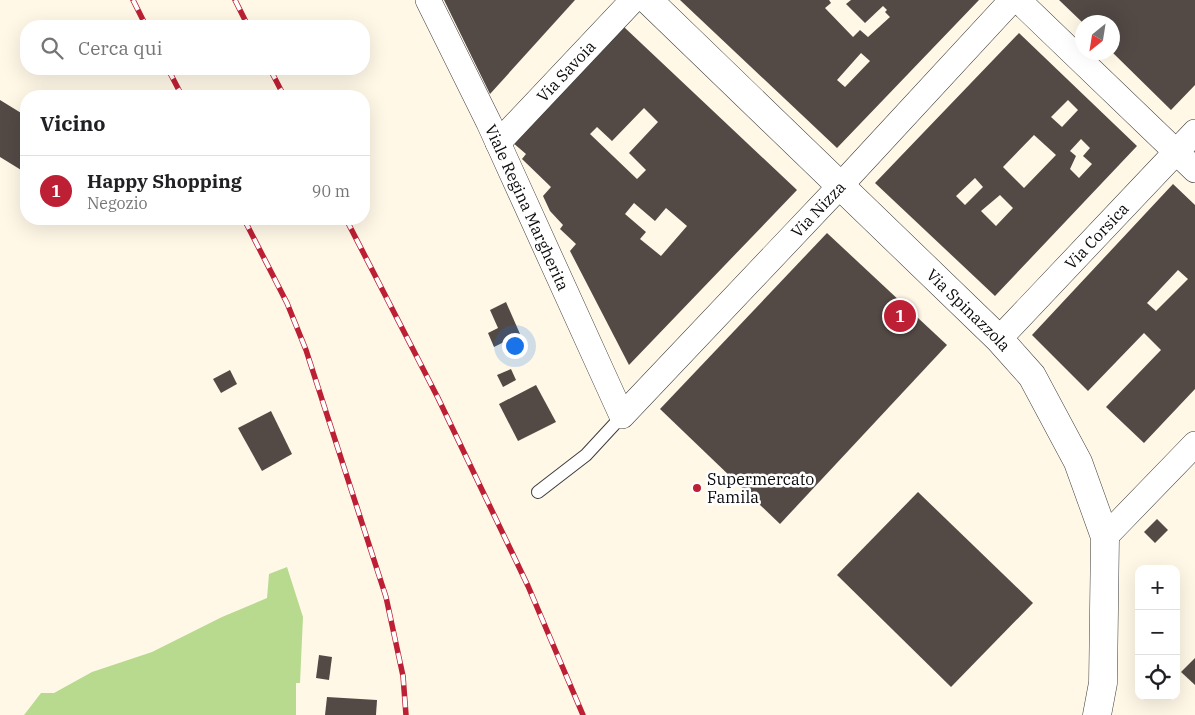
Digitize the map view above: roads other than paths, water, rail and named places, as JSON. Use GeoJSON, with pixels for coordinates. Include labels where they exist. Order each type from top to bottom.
{"type":"FeatureCollection","features":[{"type":"Feature","properties":{"kind":"street","name":"Viale Regina Margherita"},"geometry":{"type":"LineString","coordinates":[[428,0],[498,144],[622,416]]}},
{"type":"Feature","properties":{"kind":"street","name":"Via Savoia"},"geometry":{"type":"LineString","coordinates":[[498,144],[633,0]]}},
{"type":"Feature","properties":{"kind":"street","name":"Via Spinazzola"},"geometry":{"type":"LineString","coordinates":[[648,0],[999,339],[1032,376],[1078,462],[1105,537],[1103,683],[1097,715]]}},
{"type":"Feature","properties":{"kind":"street","name":"Via Nizza"},"geometry":{"type":"LineString","coordinates":[[622,416],[840,186],[1012,0]]}},
{"type":"Feature","properties":{"kind":"street"},"geometry":{"type":"LineString","coordinates":[[1018,0],[1195,170]]}},
{"type":"Feature","properties":{"kind":"street","name":"Via Corsica"},"geometry":{"type":"LineString","coordinates":[[999,339],[1195,132]]}},
{"type":"Feature","properties":{"kind":"street"},"geometry":{"type":"LineString","coordinates":[[1105,537],[1195,444]]}},
{"type":"Feature","properties":{"kind":"lane"},"geometry":{"type":"LineString","coordinates":[[538,492],[586,455],[622,416]]}},
{"type":"Feature","properties":{"kind":"railway"},"geometry":{"type":"LineString","coordinates":[[133,0],[143,20]]}},
{"type":"Feature","properties":{"kind":"railway"},"geometry":{"type":"LineString","coordinates":[[235,0],[245,20]]}},
{"type":"Feature","properties":{"kind":"railway"},"geometry":{"type":"LineString","coordinates":[[171,75],[179,90]]}},
{"type":"Feature","properties":{"kind":"railway"},"geometry":{"type":"LineString","coordinates":[[273,75],[281,90]]}},
{"type":"Feature","properties":{"kind":"railway"},"geometry":{"type":"LineString","coordinates":[[247,225],[287,303],[306,350],[386,597],[403,676],[406,715]]}},
{"type":"Feature","properties":{"kind":"railway"},"geometry":{"type":"LineString","coordinates":[[349,225],[438,398],[528,586],[583,715]]}},
{"type":"Feature","properties":{"kind":"place","name":"Happy Shopping"},"geometry":{"type":"Point","coordinates":[900,316]}},
{"type":"Feature","properties":{"kind":"place","name":"Supermercato Famila"},"geometry":{"type":"Point","coordinates":[697,488]}}]}
